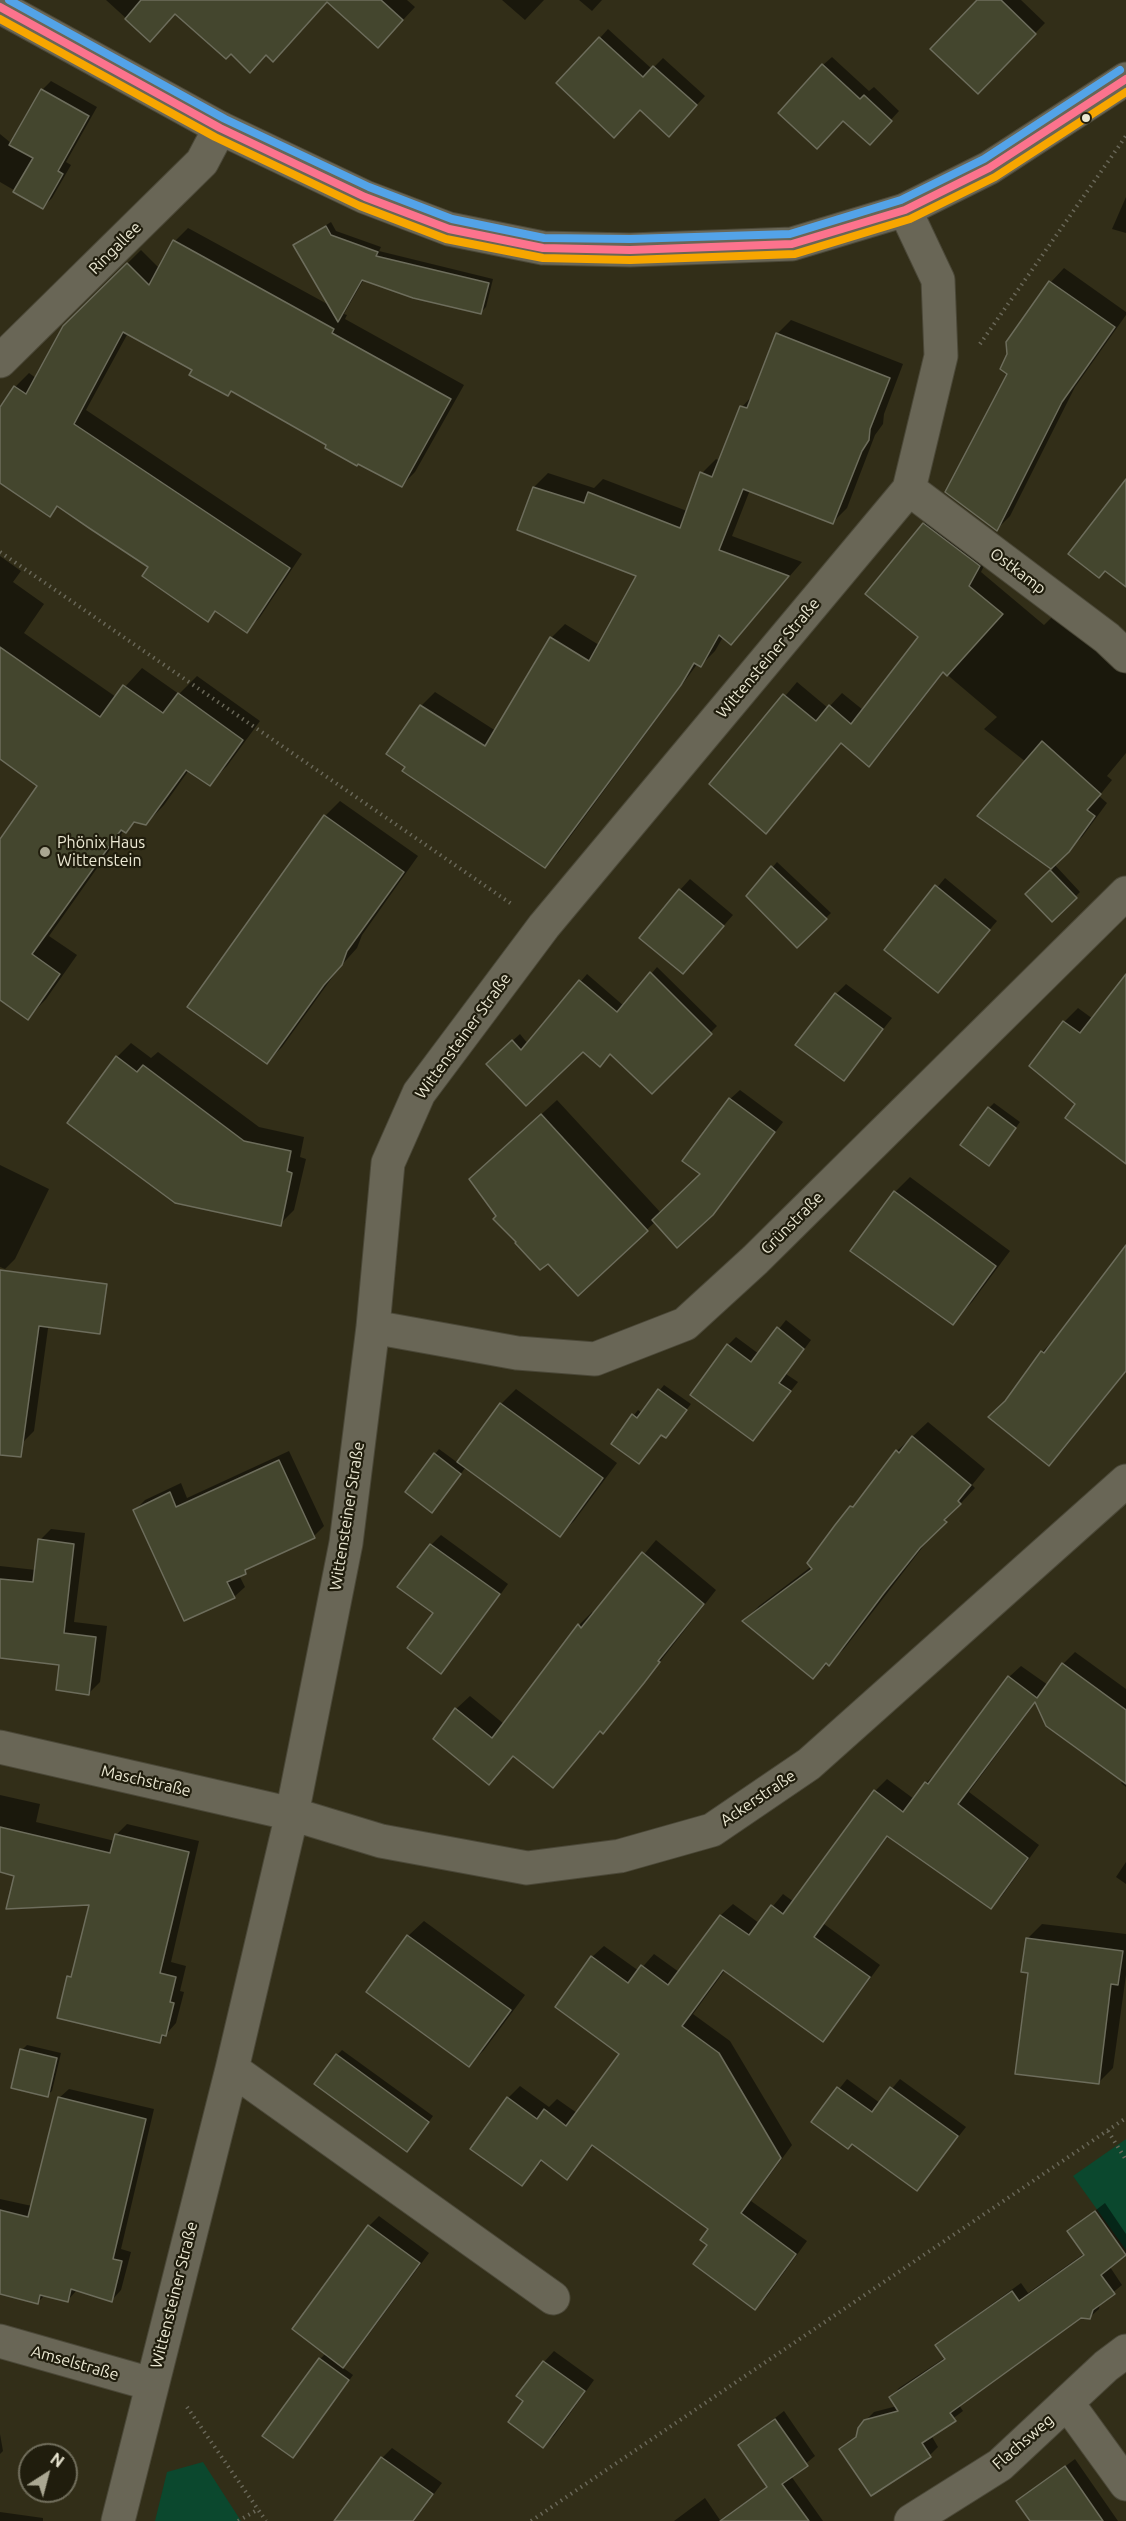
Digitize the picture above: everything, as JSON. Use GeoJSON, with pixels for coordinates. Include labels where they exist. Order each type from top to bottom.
{"type":"FeatureCollection","features":[{"type":"Feature","properties":{"kind":"street"},"geometry":{"type":"LineString","coordinates":[[0,8],[220,128],[365,196],[448,229],[543,248],[630,250],[792,244],[905,210],[989,168],[1126,79]]}},
{"type":"Feature","properties":{"kind":"street","name":"Ringallee"},"geometry":{"type":"LineString","coordinates":[[0,361],[202,162],[220,128]]}},
{"type":"Feature","properties":{"kind":"street","name":"Wittensteiner Straße"},"geometry":{"type":"LineString","coordinates":[[118,2521],[232,2069],[292,1814],[346,1543],[373,1327],[388,1162],[419,1093],[544,926],[909,489],[941,356],[938,279],[905,210]]}},
{"type":"Feature","properties":{"kind":"street","name":"Ostkamp"},"geometry":{"type":"LineString","coordinates":[[909,489],[1107,638],[1126,656]]}},
{"type":"Feature","properties":{"kind":"street","name":"Grünstraße"},"geometry":{"type":"LineString","coordinates":[[373,1327],[517,1353],[595,1359],[685,1324],[755,1260],[1126,893]]}},
{"type":"Feature","properties":{"kind":"street","name":"Ackerstraße"},"geometry":{"type":"LineString","coordinates":[[292,1814],[381,1841],[527,1868],[620,1856],[712,1830],[809,1764],[1126,1480]]}},
{"type":"Feature","properties":{"kind":"street","name":"Maschstraße"},"geometry":{"type":"LineString","coordinates":[[0,1747],[292,1814]]}},
{"type":"Feature","properties":{"kind":"street"},"geometry":{"type":"LineString","coordinates":[[232,2069],[553,2298]]}},
{"type":"Feature","properties":{"kind":"street","name":"Amselstraße"},"geometry":{"type":"LineString","coordinates":[[0,2341],[151,2384]]}},
{"type":"Feature","properties":{"kind":"street","name":"Flachsweg"},"geometry":{"type":"LineString","coordinates":[[911,2521],[1000,2465],[1068,2404],[1106,2366],[1126,2351]]}},
{"type":"Feature","properties":{"kind":"street"},"geometry":{"type":"LineString","coordinates":[[1068,2404],[1126,2484]]}},
{"type":"Feature","properties":{"kind":"path"},"geometry":{"type":"LineString","coordinates":[[974,352],[1126,136]]}},
{"type":"Feature","properties":{"kind":"path"},"geometry":{"type":"LineString","coordinates":[[0,552],[544,926]]}},
{"type":"Feature","properties":{"kind":"path"},"geometry":{"type":"LineString","coordinates":[[531,2521],[1126,2118]]}},
{"type":"Feature","properties":{"kind":"path"},"geometry":{"type":"LineString","coordinates":[[1108,2131],[1126,2160]]}},
{"type":"Feature","properties":{"kind":"path"},"geometry":{"type":"LineString","coordinates":[[151,2384],[190,2408],[266,2521]]}},
{"type":"Feature","properties":{"kind":"path"},"geometry":{"type":"LineString","coordinates":[[238,2521],[259,2510]]}},
{"type":"Feature","properties":{"kind":"green space"},"geometry":{"type":"Polygon","coordinates":[[[1126,2139],[1126,2250],[1073,2176],[1126,2139]]]}},
{"type":"Feature","properties":{"kind":"green space"},"geometry":{"type":"Polygon","coordinates":[[[203,2462],[241,2521],[155,2521],[167,2472],[203,2462]]]}},
{"type":"Feature","properties":{"kind":"building"},"geometry":{"type":"Polygon","coordinates":[[[141,0],[381,0],[403,20],[378,48],[327,2],[273,62],[266,55],[250,73],[231,54],[226,59],[175,14],[150,42],[125,19],[141,0]]]}},
{"type":"Feature","properties":{"kind":"building"},"geometry":{"type":"Polygon","coordinates":[[[977,0],[1001,0],[1036,34],[978,94],[930,49],[977,0]]]}},
{"type":"Feature","properties":{"kind":"building"},"geometry":{"type":"Polygon","coordinates":[[[599,37],[643,77],[653,66],[697,105],[669,137],[640,110],[614,138],[556,83],[599,37]]]}},
{"type":"Feature","properties":{"kind":"building"},"geometry":{"type":"Polygon","coordinates":[[[822,64],[860,99],[864,95],[892,121],[870,145],[843,121],[817,149],[778,113],[822,64]]]}},
{"type":"Feature","properties":{"kind":"building"},"geometry":{"type":"Polygon","coordinates":[[[41,89],[89,116],[58,171],[63,174],[43,209],[13,192],[33,158],[9,145],[41,89]]]}},
{"type":"Feature","properties":{"kind":"building"},"geometry":{"type":"Polygon","coordinates":[[[326,226],[331,235],[378,252],[376,256],[489,283],[481,314],[413,298],[362,280],[338,322],[293,245],[326,226]]]}},
{"type":"Feature","properties":{"kind":"building"},"geometry":{"type":"Polygon","coordinates":[[[173,240],[334,329],[332,333],[451,399],[402,487],[358,464],[357,466],[325,448],[326,445],[231,391],[228,396],[189,375],[192,370],[123,332],[74,424],[290,568],[247,633],[215,611],[208,622],[142,576],[148,567],[57,506],[50,517],[0,483],[0,407],[14,386],[26,394],[63,326],[127,263],[149,285],[173,240]]]}},
{"type":"Feature","properties":{"kind":"building"},"geometry":{"type":"Polygon","coordinates":[[[1049,281],[1115,327],[1062,402],[997,531],[945,492],[1007,374],[1000,369],[1007,354],[1006,342],[1049,281]]]}},
{"type":"Feature","properties":{"kind":"building"},"geometry":{"type":"Polygon","coordinates":[[[776,333],[890,378],[870,429],[869,440],[862,451],[833,524],[743,489],[719,550],[789,576],[731,645],[719,635],[701,667],[694,663],[681,685],[545,868],[402,771],[405,767],[386,754],[420,705],[485,746],[550,637],[589,661],[636,576],[517,530],[533,487],[584,503],[588,492],[680,528],[700,472],[712,477],[740,406],[747,408],[776,333]]]}},
{"type":"Feature","properties":{"kind":"building"},"geometry":{"type":"Polygon","coordinates":[[[1126,479],[1126,587],[1105,571],[1099,578],[1068,554],[1126,479]]]}},
{"type":"Feature","properties":{"kind":"building"},"geometry":{"type":"Polygon","coordinates":[[[923,523],[980,566],[969,586],[1003,614],[947,676],[943,672],[869,767],[841,743],[766,834],[709,784],[783,694],[816,721],[829,705],[851,724],[918,637],[865,594],[923,523]]]}},
{"type":"Feature","properties":{"kind":"building","name":"Phönix Haus Wittenstein"},"geometry":{"type":"Polygon","coordinates":[[[0,647],[100,717],[123,685],[163,713],[178,693],[243,740],[210,786],[186,770],[146,825],[134,822],[126,833],[121,830],[32,954],[60,974],[28,1020],[0,1000],[0,839],[37,786],[0,759],[0,647]]]}},
{"type":"Feature","properties":{"kind":"building"},"geometry":{"type":"Polygon","coordinates":[[[1042,741],[1101,794],[1087,810],[1095,816],[1069,852],[1051,869],[977,816],[1042,741]]]}},
{"type":"Feature","properties":{"kind":"building"},"geometry":{"type":"Polygon","coordinates":[[[324,815],[404,872],[347,951],[342,965],[324,985],[267,1064],[187,1007],[324,815]]]}},
{"type":"Feature","properties":{"kind":"building"},"geometry":{"type":"Polygon","coordinates":[[[771,866],[827,919],[797,948],[746,896],[771,866]]]}},
{"type":"Feature","properties":{"kind":"building"},"geometry":{"type":"Polygon","coordinates":[[[1050,870],[1077,898],[1052,922],[1025,894],[1050,870]]]}},
{"type":"Feature","properties":{"kind":"building"},"geometry":{"type":"Polygon","coordinates":[[[935,885],[990,930],[938,993],[884,950],[935,885]]]}},
{"type":"Feature","properties":{"kind":"building"},"geometry":{"type":"Polygon","coordinates":[[[679,889],[724,926],[683,974],[639,938],[679,889]]]}},
{"type":"Feature","properties":{"kind":"building"},"geometry":{"type":"Polygon","coordinates":[[[650,972],[712,1034],[652,1094],[610,1054],[600,1067],[583,1052],[526,1106],[486,1064],[512,1040],[521,1050],[579,980],[617,1012],[650,972]]]}},
{"type":"Feature","properties":{"kind":"building"},"geometry":{"type":"Polygon","coordinates":[[[1126,974],[1126,1164],[1065,1118],[1075,1104],[1029,1066],[1063,1021],[1080,1033],[1126,974]]]}},
{"type":"Feature","properties":{"kind":"building"},"geometry":{"type":"Polygon","coordinates":[[[835,993],[883,1029],[844,1081],[795,1045],[835,993]]]}},
{"type":"Feature","properties":{"kind":"building"},"geometry":{"type":"Polygon","coordinates":[[[116,1056],[137,1072],[143,1065],[244,1141],[291,1151],[287,1171],[292,1173],[281,1226],[175,1203],[67,1123],[116,1056]]]}},
{"type":"Feature","properties":{"kind":"building"},"geometry":{"type":"Polygon","coordinates":[[[729,1098],[775,1132],[713,1215],[677,1248],[652,1220],[700,1174],[682,1161],[729,1098]]]}},
{"type":"Feature","properties":{"kind":"building"},"geometry":{"type":"Polygon","coordinates":[[[988,1107],[1016,1128],[989,1166],[960,1145],[988,1107]]]}},
{"type":"Feature","properties":{"kind":"building"},"geometry":{"type":"Polygon","coordinates":[[[541,1114],[648,1231],[578,1296],[548,1264],[540,1270],[493,1219],[496,1216],[469,1179],[541,1114]]]}},
{"type":"Feature","properties":{"kind":"building"},"geometry":{"type":"Polygon","coordinates":[[[894,1191],[996,1266],[953,1325],[850,1251],[894,1191]]]}},
{"type":"Feature","properties":{"kind":"building"},"geometry":{"type":"Polygon","coordinates":[[[1126,1245],[1126,1371],[1049,1466],[988,1417],[1005,1401],[1041,1351],[1044,1353],[1126,1245]]]}},
{"type":"Feature","properties":{"kind":"building"},"geometry":{"type":"Polygon","coordinates":[[[0,1270],[107,1284],[100,1334],[39,1326],[21,1457],[0,1455],[0,1270]]]}},
{"type":"Feature","properties":{"kind":"building"},"geometry":{"type":"Polygon","coordinates":[[[777,1327],[804,1349],[779,1383],[791,1391],[753,1441],[690,1395],[727,1344],[751,1362],[777,1327]]]}},
{"type":"Feature","properties":{"kind":"building"},"geometry":{"type":"Polygon","coordinates":[[[658,1389],[687,1410],[666,1438],[661,1435],[639,1464],[611,1444],[632,1414],[637,1418],[658,1389]]]}},
{"type":"Feature","properties":{"kind":"building"},"geometry":{"type":"Polygon","coordinates":[[[500,1403],[603,1478],[560,1537],[457,1462],[500,1403]]]}},
{"type":"Feature","properties":{"kind":"building"},"geometry":{"type":"Polygon","coordinates":[[[912,1436],[971,1485],[958,1501],[961,1504],[944,1520],[947,1522],[920,1548],[829,1666],[826,1663],[813,1679],[742,1621],[812,1569],[807,1563],[835,1525],[850,1506],[853,1507],[896,1450],[899,1453],[912,1436]]]}},
{"type":"Feature","properties":{"kind":"building"},"geometry":{"type":"Polygon","coordinates":[[[434,1453],[461,1474],[432,1513],[405,1492],[434,1453]]]}},
{"type":"Feature","properties":{"kind":"building"},"geometry":{"type":"Polygon","coordinates":[[[279,1460],[315,1538],[245,1570],[246,1574],[227,1582],[235,1598],[184,1621],[133,1510],[170,1492],[176,1507],[279,1460]]]}},
{"type":"Feature","properties":{"kind":"building"},"geometry":{"type":"Polygon","coordinates":[[[38,1539],[74,1544],[64,1633],[96,1637],[89,1695],[56,1690],[59,1665],[0,1658],[0,1579],[33,1582],[38,1539]]]}},
{"type":"Feature","properties":{"kind":"building"},"geometry":{"type":"Polygon","coordinates":[[[430,1544],[500,1594],[441,1674],[407,1648],[433,1613],[397,1587],[430,1544]]]}},
{"type":"Feature","properties":{"kind":"building"},"geometry":{"type":"Polygon","coordinates":[[[642,1552],[704,1604],[603,1734],[600,1731],[553,1788],[513,1756],[489,1785],[433,1739],[455,1708],[492,1738],[578,1624],[581,1628],[642,1552]]]}},
{"type":"Feature","properties":{"kind":"building"},"geometry":{"type":"Polygon","coordinates":[[[1062,1663],[1126,1710],[1126,1784],[1046,1726],[1035,1702],[958,1804],[1028,1858],[991,1909],[887,1836],[814,1937],[870,1977],[823,2042],[723,1970],[682,2026],[719,2053],[781,2158],[741,2213],[796,2254],[755,2310],[693,2264],[707,2245],[700,2240],[708,2229],[592,2145],[567,2180],[541,2160],[522,2186],[470,2149],[507,2097],[537,2119],[544,2109],[566,2126],[619,2054],[555,2007],[591,1956],[628,1983],[641,1965],[668,1985],[720,1915],[749,1935],[771,1905],[783,1914],[874,1790],[903,1812],[925,1782],[928,1784],[1008,1676],[1037,1698],[1062,1663]]]}},
{"type":"Feature","properties":{"kind":"building"},"geometry":{"type":"Polygon","coordinates":[[[0,1827],[110,1853],[115,1834],[189,1852],[160,1973],[176,1977],[170,2002],[174,2003],[166,2036],[162,2035],[160,2043],[57,2018],[67,1976],[71,1977],[89,1905],[6,1909],[14,1876],[0,1872],[0,1827]]]}},
{"type":"Feature","properties":{"kind":"building"},"geometry":{"type":"Polygon","coordinates":[[[407,1935],[511,2010],[469,2067],[366,1992],[407,1935]]]}},
{"type":"Feature","properties":{"kind":"building"},"geometry":{"type":"Polygon","coordinates":[[[1026,1938],[1123,1951],[1118,1985],[1111,1984],[1099,2084],[1015,2074],[1028,1973],[1021,1972],[1026,1938]]]}},
{"type":"Feature","properties":{"kind":"building"},"geometry":{"type":"Polygon","coordinates":[[[20,2049],[57,2058],[48,2097],[11,2088],[20,2049]]]}},
{"type":"Feature","properties":{"kind":"building"},"geometry":{"type":"Polygon","coordinates":[[[336,2054],[429,2122],[407,2152],[314,2084],[336,2054]]]}},
{"type":"Feature","properties":{"kind":"building"},"geometry":{"type":"Polygon","coordinates":[[[837,2087],[872,2112],[890,2087],[958,2136],[917,2191],[852,2144],[848,2149],[811,2122],[837,2087]]]}},
{"type":"Feature","properties":{"kind":"building"},"geometry":{"type":"Polygon","coordinates":[[[58,2097],[146,2119],[113,2259],[122,2261],[112,2302],[71,2289],[68,2302],[40,2295],[38,2304],[0,2294],[0,2210],[28,2217],[58,2097]]]}},
{"type":"Feature","properties":{"kind":"building"},"geometry":{"type":"Polygon","coordinates":[[[1095,2211],[1126,2255],[1101,2275],[1115,2294],[1093,2310],[1090,2319],[1081,2318],[950,2413],[956,2421],[922,2443],[931,2457],[871,2496],[839,2449],[856,2437],[858,2428],[864,2420],[898,2411],[889,2397],[945,2359],[935,2345],[1012,2291],[1019,2301],[1084,2255],[1067,2231],[1095,2211]]]}},
{"type":"Feature","properties":{"kind":"building"},"geometry":{"type":"Polygon","coordinates":[[[368,2225],[420,2263],[343,2368],[292,2329],[368,2225]]]}},
{"type":"Feature","properties":{"kind":"building"},"geometry":{"type":"Polygon","coordinates":[[[319,2358],[349,2380],[293,2458],[262,2436],[319,2358]]]}},
{"type":"Feature","properties":{"kind":"building"},"geometry":{"type":"Polygon","coordinates":[[[543,2361],[585,2391],[543,2448],[508,2422],[523,2401],[516,2396],[543,2361]]]}},
{"type":"Feature","properties":{"kind":"building"},"geometry":{"type":"Polygon","coordinates":[[[775,2419],[808,2466],[782,2484],[809,2521],[720,2521],[767,2487],[738,2445],[775,2419]]]}},
{"type":"Feature","properties":{"kind":"building"},"geometry":{"type":"Polygon","coordinates":[[[381,2457],[433,2494],[413,2521],[334,2521],[381,2457]]]}},
{"type":"Feature","properties":{"kind":"building"},"geometry":{"type":"Polygon","coordinates":[[[1065,2466],[1103,2521],[1030,2521],[1016,2501],[1065,2466]]]}},
{"type":"Feature","properties":{"kind":"transit line"},"geometry":{"type":"LineString","coordinates":[[9,0],[225,119],[369,187],[452,219],[544,238],[630,239],[790,234],[901,200],[984,159],[1120,70]]}},
{"type":"Feature","properties":{"kind":"transit line"},"geometry":{"type":"LineString","coordinates":[[0,7],[220,128],[365,197],[449,229],[543,248],[630,250],[792,244],[905,210],[989,168],[1126,79]]}},
{"type":"Feature","properties":{"kind":"transit line"},"geometry":{"type":"LineString","coordinates":[[0,19],[215,137],[360,206],[446,239],[543,258],[630,260],[795,254],[910,219],[995,177],[1126,92]]}},
{"type":"Feature","properties":{"kind":"place","name":"Phönix Haus Wittenstein"},"geometry":{"type":"Point","coordinates":[45,852]}}]}
